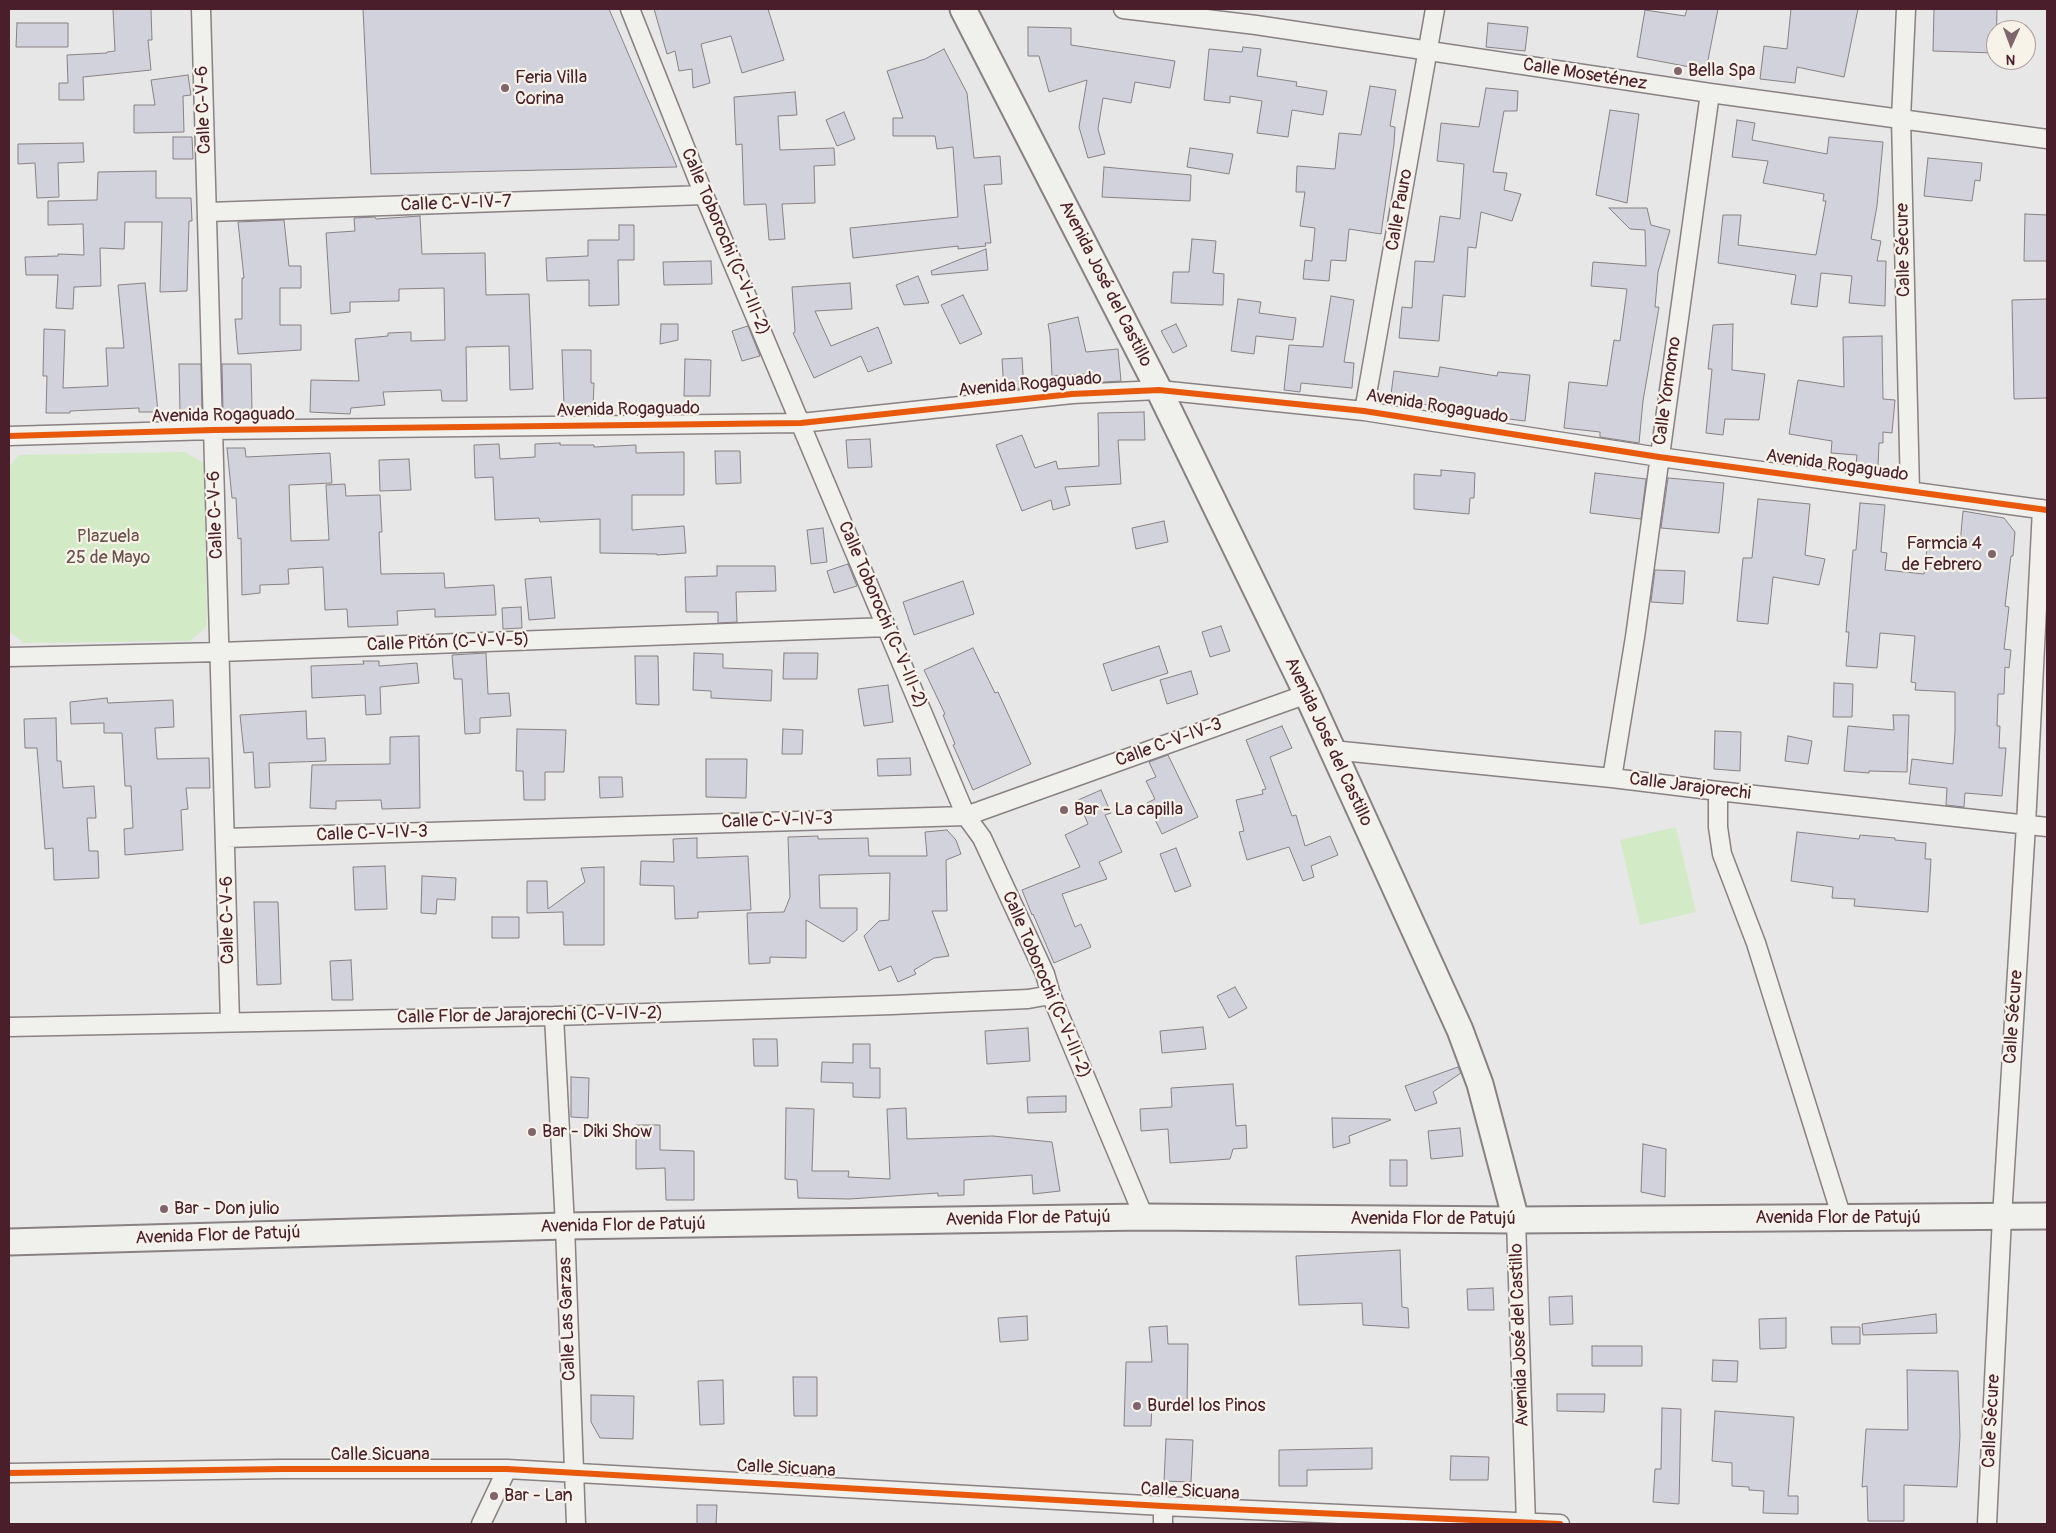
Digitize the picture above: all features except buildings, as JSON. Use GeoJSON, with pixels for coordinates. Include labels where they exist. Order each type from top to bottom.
{"type":"FeatureCollection","features":[{"type":"Feature","properties":{"kind":"main road","name":"Avenida José del Castillo"},"geometry":{"type":"LineString","coordinates":[[963,9],[1160,390],[1307,694],[1460,1030],[1480,1084],[1516,1220]]}},
{"type":"Feature","properties":{"kind":"main road","name":"Avenida Flor de Patujú"},"geometry":{"type":"LineString","coordinates":[[9,1242],[565,1226],[1144,1217],[1516,1220],[2047,1216]]}},
{"type":"Feature","properties":{"kind":"street","name":"Calle C-V-6"},"geometry":{"type":"LineString","coordinates":[[201,9],[230,1022]]}},
{"type":"Feature","properties":{"kind":"street","name":"Calle Toborochi (C-V-III-2)"},"geometry":{"type":"LineString","coordinates":[[630,9],[704,195],[966,816],[982,838],[1045,974],[1051,995],[1144,1217]]}},
{"type":"Feature","properties":{"kind":"street","name":"Calle Moseténez"},"geometry":{"type":"LineString","coordinates":[[1123,9],[1257,17],[1428,51],[1710,93],[2047,139]]}},
{"type":"Feature","properties":{"kind":"street","name":"Calle Pauro"},"geometry":{"type":"LineString","coordinates":[[1364,411],[1435,9]]}},
{"type":"Feature","properties":{"kind":"street","name":"Calle Sécure"},"geometry":{"type":"LineString","coordinates":[[1906,9],[1901,119],[1910,491]]}},
{"type":"Feature","properties":{"kind":"street","name":"Calle Yomomo"},"geometry":{"type":"LineString","coordinates":[[1612,778],[1635,637],[1658,456],[1710,93]]}},
{"type":"Feature","properties":{"kind":"street","name":"Calle C-V-IV-7"},"geometry":{"type":"LineString","coordinates":[[208,212],[704,195]]}},
{"type":"Feature","properties":{"kind":"street","name":"Avenida Rogaguado"},"geometry":{"type":"LineString","coordinates":[[9,436],[213,430],[801,423],[1072,394],[1160,390],[1364,411],[1658,456],[2044,510]]}},
{"type":"Feature","properties":{"kind":"street","name":"Calle Sécure"},"geometry":{"type":"LineString","coordinates":[[1987,1524],[2002,1217],[2044,510]]}},
{"type":"Feature","properties":{"kind":"street","name":"Calle Pitón (C-V-V-5)"},"geometry":{"type":"LineString","coordinates":[[9,657],[220,652],[887,627]]}},
{"type":"Feature","properties":{"kind":"street","name":"Calle C-V-IV-3"},"geometry":{"type":"LineString","coordinates":[[226,838],[966,816],[1307,694]]}},
{"type":"Feature","properties":{"kind":"street","name":"Calle Jarajorechi"},"geometry":{"type":"LineString","coordinates":[[1332,750],[1612,778],[2047,827]]}},
{"type":"Feature","properties":{"kind":"street"},"geometry":{"type":"LineString","coordinates":[[1718,791],[1718,827],[1722,854],[1756,943],[1842,1218]]}},
{"type":"Feature","properties":{"kind":"street","name":"Calle Flor de Jarajorechi (C-V-IV-2)"},"geometry":{"type":"LineString","coordinates":[[9,1027],[554,1016],[892,1005],[1028,999],[1051,995]]}},
{"type":"Feature","properties":{"kind":"street","name":"Calle Las Garzas"},"geometry":{"type":"LineString","coordinates":[[554,1016],[565,1226],[576,1524]]}},
{"type":"Feature","properties":{"kind":"street","name":"Avenida José del Castillo"},"geometry":{"type":"LineString","coordinates":[[1516,1220],[1526,1523]]}},
{"type":"Feature","properties":{"kind":"street","name":"Calle Sicuana"},"geometry":{"type":"LineString","coordinates":[[9,1474],[281,1469],[506,1469],[1163,1506],[1560,1524]]}},
{"type":"Feature","properties":{"kind":"street"},"geometry":{"type":"LineString","coordinates":[[481,1524],[506,1469]]}},
{"type":"Feature","properties":{"kind":"street"},"geometry":{"type":"LineString","coordinates":[[1163,1506],[1163,1524]]}},
{"type":"Feature","properties":{"kind":"green space","name":"Plazuela 25 de Mayo"},"geometry":{"type":"Polygon","coordinates":[[[184,452],[204,463],[207,626],[190,641],[24,643],[10,632],[9,467],[19,455],[184,452]]]}},
{"type":"Feature","properties":{"kind":"green space"},"geometry":{"type":"Polygon","coordinates":[[[1676,827],[1696,912],[1640,925],[1620,840],[1676,827]]]}},
{"type":"Feature","properties":{"kind":"cycle path"},"geometry":{"type":"LineString","coordinates":[[9,436],[213,430],[801,423],[1072,394],[1159,390],[1364,411],[1659,457],[2047,510]]}},
{"type":"Feature","properties":{"kind":"cycle path"},"geometry":{"type":"LineString","coordinates":[[9,1473],[281,1469],[507,1469],[1163,1506],[1560,1524]]}},
{"type":"Feature","properties":{"kind":"place","name":"Bella Spa"},"geometry":{"type":"Point","coordinates":[1678,71]}},
{"type":"Feature","properties":{"kind":"place","name":"Feria Villa Corina"},"geometry":{"type":"Point","coordinates":[505,88]}},
{"type":"Feature","properties":{"kind":"place","name":"Farmcia 4 de Febrero"},"geometry":{"type":"Point","coordinates":[1992,554]}},
{"type":"Feature","properties":{"kind":"place","name":"Bar - La capilla"},"geometry":{"type":"Point","coordinates":[1064,810]}},
{"type":"Feature","properties":{"kind":"place","name":"Bar - Diki Show"},"geometry":{"type":"Point","coordinates":[532,1132]}},
{"type":"Feature","properties":{"kind":"place","name":"Bar - Don julio"},"geometry":{"type":"Point","coordinates":[164,1209]}},
{"type":"Feature","properties":{"kind":"place","name":"Burdel los Pinos"},"geometry":{"type":"Point","coordinates":[1137,1406]}},
{"type":"Feature","properties":{"kind":"place","name":"Bar - Lan"},"geometry":{"type":"Point","coordinates":[494,1496]}}]}
